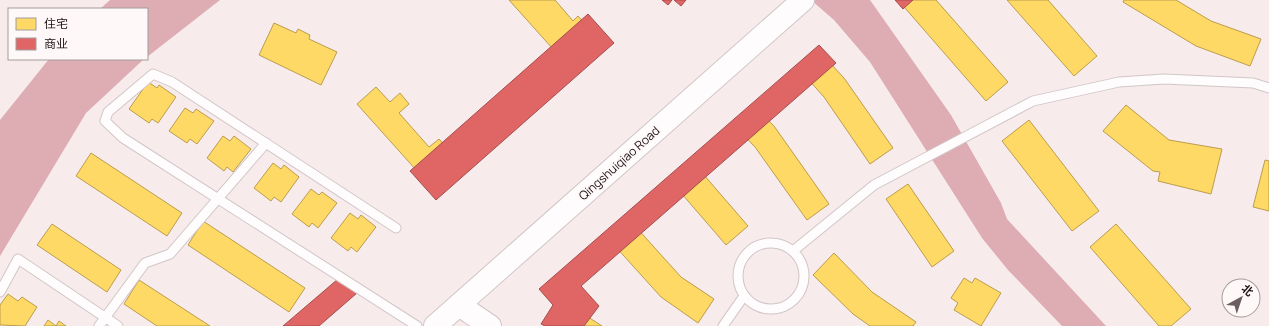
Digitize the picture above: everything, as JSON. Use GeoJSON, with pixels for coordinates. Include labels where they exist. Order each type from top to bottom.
{"type":"FeatureCollection","features":[{"type":"Feature","properties":{"kind":"street","name":"Qingshuiqiao Road"},"geometry":{"type":"LineString","coordinates":[[436,326],[765,32],[803,0]]}},
{"type":"Feature","properties":{"kind":"street"},"geometry":{"type":"LineString","coordinates":[[459,305],[490,326]]}},
{"type":"Feature","properties":{"kind":"lane"},"geometry":{"type":"LineString","coordinates":[[396,228],[172,82],[153,74],[108,112],[105,121],[123,138],[417,326]]}},
{"type":"Feature","properties":{"kind":"lane"},"geometry":{"type":"LineString","coordinates":[[793,251],[874,185],[1033,101],[1118,82],[1164,79],[1253,83],[1269,88]]}},
{"type":"Feature","properties":{"kind":"lane"},"geometry":{"type":"LineString","coordinates":[[99,326],[104,317],[146,263],[170,254],[266,143]]}},
{"type":"Feature","properties":{"kind":"lane"},"geometry":{"type":"LineString","coordinates":[[766,242],[785,245],[793,251],[800,260],[804,270],[804,281],[801,291],[794,300],[785,306],[768,309],[753,304],[744,296],[738,283],[738,268],[748,251],[766,242]]}},
{"type":"Feature","properties":{"kind":"lane"},"geometry":{"type":"LineString","coordinates":[[0,292],[18,259],[118,326]]}},
{"type":"Feature","properties":{"kind":"lane"},"geometry":{"type":"LineString","coordinates":[[723,326],[744,296]]}},
{"type":"Feature","properties":{"kind":"shaded area"},"geometry":{"type":"Polygon","coordinates":[[[110,0],[220,0],[148,56],[148,8],[101,8],[110,0]]]}},
{"type":"Feature","properties":{"kind":"shaded area"},"geometry":{"type":"Polygon","coordinates":[[[811,0],[870,0],[951,115],[1001,203],[1007,219],[1106,326],[1062,326],[1008,270],[982,238],[870,62],[834,20],[811,0]]]}},
{"type":"Feature","properties":{"kind":"shaded area"},"geometry":{"type":"Polygon","coordinates":[[[48,60],[143,60],[86,113],[0,256],[0,120],[48,60]]]}},
{"type":"Feature","properties":{"kind":"building: 住宅"},"geometry":{"type":"Polygon","coordinates":[[[509,0],[555,0],[573,21],[578,16],[588,27],[583,31],[596,45],[570,68],[509,0]]]}},
{"type":"Feature","properties":{"kind":"building: 住宅"},"geometry":{"type":"Polygon","coordinates":[[[898,0],[936,0],[1008,82],[986,101],[898,0]]]}},
{"type":"Feature","properties":{"kind":"building: 住宅"},"geometry":{"type":"Polygon","coordinates":[[[1007,0],[1048,0],[1097,56],[1074,76],[1007,0]]]}},
{"type":"Feature","properties":{"kind":"building: 住宅"},"geometry":{"type":"Polygon","coordinates":[[[1124,0],[1176,0],[1211,21],[1261,39],[1250,66],[1196,46],[1123,2],[1124,0]]]}},
{"type":"Feature","properties":{"kind":"building: 住宅"},"geometry":{"type":"Polygon","coordinates":[[[274,23],[296,33],[298,29],[310,35],[309,39],[337,52],[321,85],[259,55],[274,23]]]}},
{"type":"Feature","properties":{"kind":"building: 住宅"},"geometry":{"type":"Polygon","coordinates":[[[817,49],[844,78],[893,148],[870,164],[824,97],[798,68],[817,49]]]}},
{"type":"Feature","properties":{"kind":"building: 住宅"},"geometry":{"type":"Polygon","coordinates":[[[148,82],[157,88],[159,85],[176,97],[158,123],[152,119],[149,123],[129,109],[148,82]]]}},
{"type":"Feature","properties":{"kind":"building: 住宅"},"geometry":{"type":"Polygon","coordinates":[[[376,87],[390,102],[400,93],[409,104],[399,113],[429,147],[439,139],[448,149],[439,157],[453,173],[434,190],[357,104],[376,87]]]}},
{"type":"Feature","properties":{"kind":"building: 住宅"},"geometry":{"type":"Polygon","coordinates":[[[753,105],[774,126],[829,204],[807,220],[755,147],[733,124],[753,105]]]}},
{"type":"Feature","properties":{"kind":"building: 住宅"},"geometry":{"type":"Polygon","coordinates":[[[1126,105],[1169,140],[1222,149],[1211,194],[1158,181],[1160,172],[1153,171],[1103,131],[1126,105]]]}},
{"type":"Feature","properties":{"kind":"building: 住宅"},"geometry":{"type":"Polygon","coordinates":[[[185,108],[193,113],[196,109],[214,121],[197,144],[190,139],[187,143],[169,131],[185,108]]]}},
{"type":"Feature","properties":{"kind":"building: 住宅"},"geometry":{"type":"Polygon","coordinates":[[[1029,120],[1099,211],[1072,231],[1002,141],[1029,120]]]}},
{"type":"Feature","properties":{"kind":"building: 住宅"},"geometry":{"type":"Polygon","coordinates":[[[223,136],[230,141],[234,136],[251,149],[233,172],[227,167],[224,171],[207,158],[223,136]]]}},
{"type":"Feature","properties":{"kind":"building: 住宅"},"geometry":{"type":"Polygon","coordinates":[[[91,153],[182,213],[167,236],[76,176],[91,153]]]}},
{"type":"Feature","properties":{"kind":"building: 住宅"},"geometry":{"type":"Polygon","coordinates":[[[691,160],[748,226],[726,245],[669,179],[691,160]]]}},
{"type":"Feature","properties":{"kind":"building: 住宅"},"geometry":{"type":"Polygon","coordinates":[[[1265,160],[1269,161],[1269,211],[1253,207],[1265,160]]]}},
{"type":"Feature","properties":{"kind":"building: 住宅"},"geometry":{"type":"Polygon","coordinates":[[[273,163],[281,169],[284,165],[299,177],[281,202],[274,197],[271,201],[254,188],[273,163]]]}},
{"type":"Feature","properties":{"kind":"building: 住宅"},"geometry":{"type":"Polygon","coordinates":[[[908,184],[954,251],[932,267],[886,199],[908,184]]]}},
{"type":"Feature","properties":{"kind":"building: 住宅"},"geometry":{"type":"Polygon","coordinates":[[[311,189],[319,195],[322,192],[337,203],[318,228],[312,223],[309,227],[292,214],[311,189]]]}},
{"type":"Feature","properties":{"kind":"building: 住宅"},"geometry":{"type":"Polygon","coordinates":[[[350,213],[358,219],[361,215],[376,227],[357,252],[351,247],[348,251],[331,238],[350,213]]]}},
{"type":"Feature","properties":{"kind":"building: 住宅"},"geometry":{"type":"Polygon","coordinates":[[[626,216],[681,277],[714,299],[698,323],[661,297],[605,235],[626,216]]]}},
{"type":"Feature","properties":{"kind":"building: 住宅"},"geometry":{"type":"Polygon","coordinates":[[[203,221],[305,288],[289,312],[188,245],[203,221]]]}},
{"type":"Feature","properties":{"kind":"building: 住宅"},"geometry":{"type":"Polygon","coordinates":[[[52,224],[121,270],[107,292],[37,245],[52,224]]]}},
{"type":"Feature","properties":{"kind":"building: 住宅"},"geometry":{"type":"Polygon","coordinates":[[[1116,224],[1191,309],[1171,326],[1159,326],[1090,247],[1116,224]]]}},
{"type":"Feature","properties":{"kind":"building: 住宅"},"geometry":{"type":"Polygon","coordinates":[[[834,253],[872,292],[916,322],[913,326],[870,326],[853,314],[813,275],[834,253]]]}},
{"type":"Feature","properties":{"kind":"building: 住宅"},"geometry":{"type":"Polygon","coordinates":[[[564,271],[595,305],[585,315],[602,326],[564,326],[569,319],[542,290],[564,271]]]}},
{"type":"Feature","properties":{"kind":"building: 住宅"},"geometry":{"type":"Polygon","coordinates":[[[964,278],[972,283],[975,278],[1001,293],[981,326],[954,310],[958,303],[951,298],[964,278]]]}},
{"type":"Feature","properties":{"kind":"building: 住宅"},"geometry":{"type":"Polygon","coordinates":[[[139,280],[210,326],[157,326],[124,304],[139,280]]]}},
{"type":"Feature","properties":{"kind":"building: 住宅"},"geometry":{"type":"Polygon","coordinates":[[[8,294],[18,301],[22,297],[37,307],[25,326],[0,325],[0,305],[8,294]]]}},
{"type":"Feature","properties":{"kind":"building: 住宅"},"geometry":{"type":"Polygon","coordinates":[[[48,320],[56,326],[44,326],[48,320]]]}},
{"type":"Feature","properties":{"kind":"building: 住宅"},"geometry":{"type":"Polygon","coordinates":[[[59,321],[66,326],[56,326],[59,321]]]}},
{"type":"Feature","properties":{"kind":"building: 商业"},"geometry":{"type":"Polygon","coordinates":[[[662,0],[672,0],[668,5],[662,0]]]}},
{"type":"Feature","properties":{"kind":"building: 商业"},"geometry":{"type":"Polygon","coordinates":[[[674,0],[686,0],[681,6],[674,0]]]}},
{"type":"Feature","properties":{"kind":"building: 商业"},"geometry":{"type":"Polygon","coordinates":[[[895,0],[913,0],[903,9],[895,0]]]}},
{"type":"Feature","properties":{"kind":"building: 商业"},"geometry":{"type":"Polygon","coordinates":[[[588,14],[614,43],[436,200],[410,171],[588,14]]]}},
{"type":"Feature","properties":{"kind":"building: 商业"},"geometry":{"type":"Polygon","coordinates":[[[819,45],[836,63],[581,286],[599,306],[584,326],[545,326],[541,324],[553,305],[539,289],[819,45]]]}},
{"type":"Feature","properties":{"kind":"building: 商业"},"geometry":{"type":"Polygon","coordinates":[[[338,279],[357,293],[319,326],[283,326],[338,279]]]}}]}
